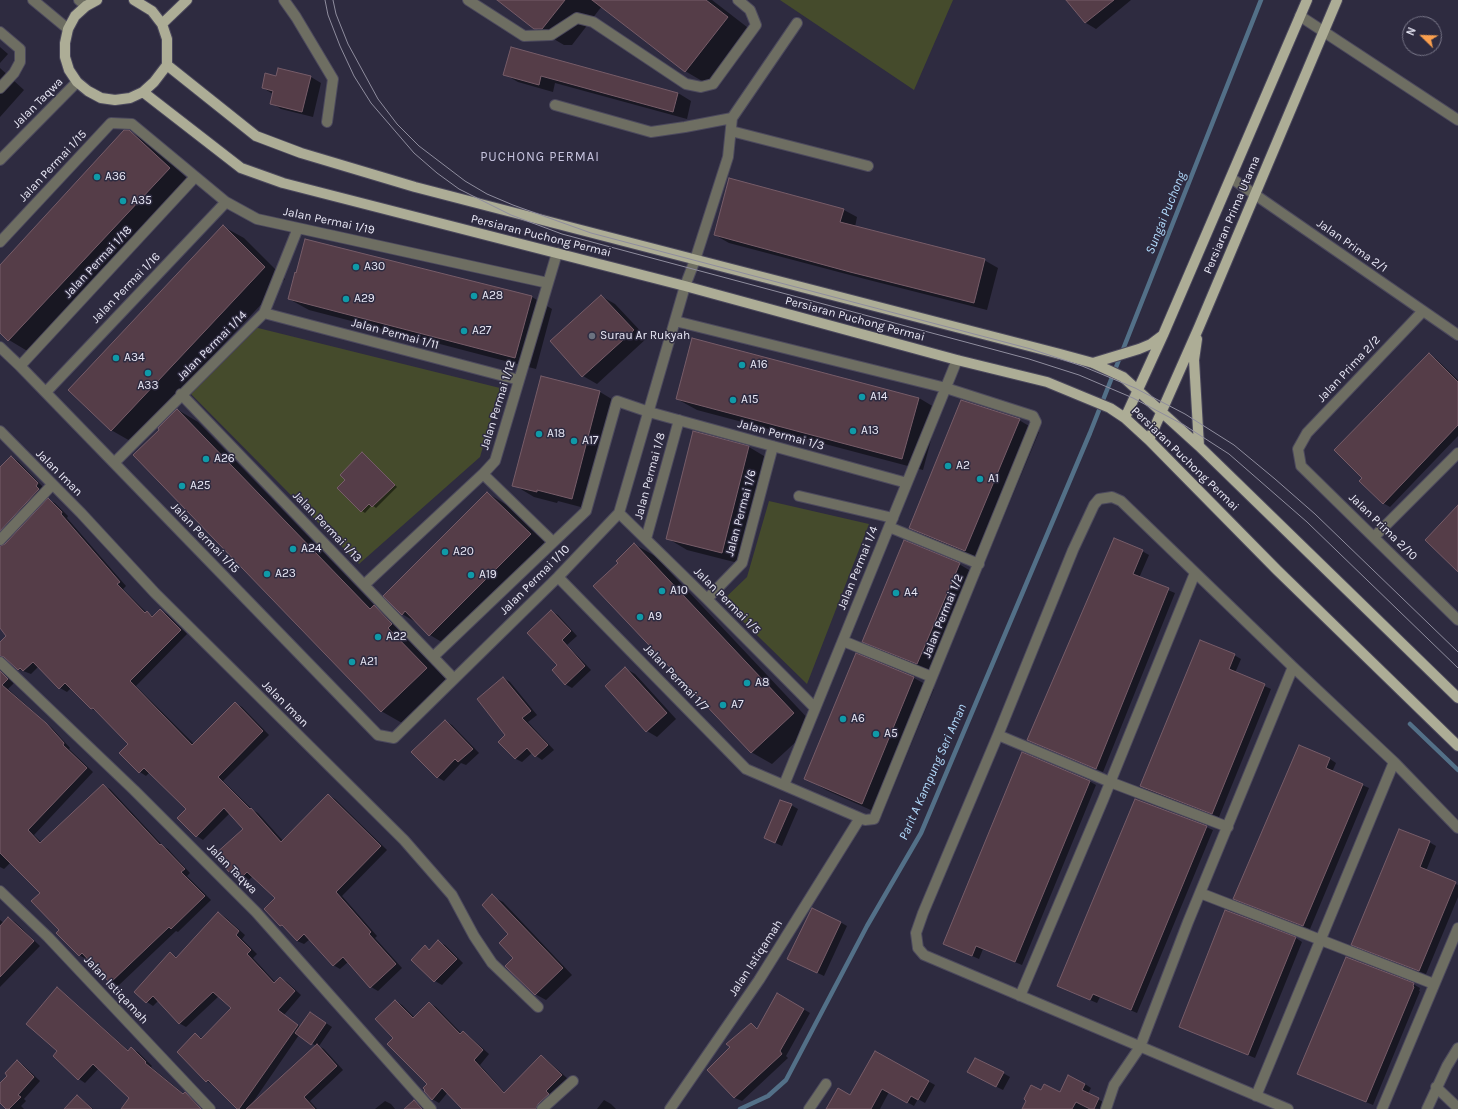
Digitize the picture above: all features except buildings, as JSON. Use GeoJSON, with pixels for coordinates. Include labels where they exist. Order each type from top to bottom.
{"type":"FeatureCollection","features":[{"type":"Feature","properties":{"kind":"main road"},"geometry":{"type":"LineString","coordinates":[[97,0],[83,3],[75,16],[68,29],[65,43],[65,57],[69,70],[77,82],[88,91],[101,98],[115,100],[130,98],[143,92],[154,82],[167,65],[167,39],[162,24],[152,11],[137,0]]}},
{"type":"Feature","properties":{"kind":"main road"},"geometry":{"type":"LineString","coordinates":[[162,24],[187,0]]}},
{"type":"Feature","properties":{"kind":"main road","name":"Persiaran Prima Utama"},"geometry":{"type":"LineString","coordinates":[[1125,418],[1232,178],[1307,0]]}},
{"type":"Feature","properties":{"kind":"main road","name":"Persiaran Prima Utama"},"geometry":{"type":"LineString","coordinates":[[1149,440],[1160,412],[1199,327],[1337,0]]}},
{"type":"Feature","properties":{"kind":"main road","name":"Persiaran Puchong Permai"},"geometry":{"type":"LineString","coordinates":[[167,65],[256,136],[301,153],[415,187],[1060,354],[1093,364],[1123,377],[1199,446],[1458,698]]}},
{"type":"Feature","properties":{"kind":"main road","name":"Persiaran Puchong Permai"},"geometry":{"type":"LineString","coordinates":[[143,92],[241,168],[283,183],[685,286],[957,360],[1047,382],[1110,408],[1125,418],[1149,440],[1277,570],[1458,746]]}},
{"type":"Feature","properties":{"kind":"main road"},"geometry":{"type":"LineString","coordinates":[[1199,327],[1194,360],[1199,446]]}},
{"type":"Feature","properties":{"kind":"main road"},"geometry":{"type":"LineString","coordinates":[[1093,364],[1151,344],[1163,335]]}},
{"type":"Feature","properties":{"kind":"street"},"geometry":{"type":"LineString","coordinates":[[33,0],[68,29]]}},
{"type":"Feature","properties":{"kind":"street"},"geometry":{"type":"LineString","coordinates":[[284,0],[296,17],[333,79],[327,122]]}},
{"type":"Feature","properties":{"kind":"street"},"geometry":{"type":"LineString","coordinates":[[468,0],[524,36],[551,35],[577,18],[593,22],[686,84],[701,87],[713,84],[756,24],[750,10],[738,0]]}},
{"type":"Feature","properties":{"kind":"street"},"geometry":{"type":"LineString","coordinates":[[1300,16],[1458,120]]}},
{"type":"Feature","properties":{"kind":"street"},"geometry":{"type":"LineString","coordinates":[[555,105],[651,132],[732,118],[797,23]]}},
{"type":"Feature","properties":{"kind":"street"},"geometry":{"type":"LineString","coordinates":[[0,32],[20,49],[20,62],[14,73],[0,88]]}},
{"type":"Feature","properties":{"kind":"street","name":"Jalan Taqwa"},"geometry":{"type":"LineString","coordinates":[[0,160],[77,82]]}},
{"type":"Feature","properties":{"kind":"street","name":"Jalan Permai 1/10"},"geometry":{"type":"LineString","coordinates":[[394,738],[558,577],[619,513],[685,286],[695,260],[728,157],[732,118]]}},
{"type":"Feature","properties":{"kind":"street","name":"Jalan Permai 1/15"},"geometry":{"type":"LineString","coordinates":[[0,242],[111,123],[132,124]]}},
{"type":"Feature","properties":{"kind":"street","name":"Jalan Permai 1/19"},"geometry":{"type":"LineString","coordinates":[[132,124],[226,202],[257,220],[548,283]]}},
{"type":"Feature","properties":{"kind":"street"},"geometry":{"type":"LineString","coordinates":[[731,131],[868,166]]}},
{"type":"Feature","properties":{"kind":"street","name":"Jalan Permai 1/18"},"geometry":{"type":"LineString","coordinates":[[20,366],[196,177]]}},
{"type":"Feature","properties":{"kind":"street","name":"Jalan Prima 2/1"},"geometry":{"type":"LineString","coordinates":[[1232,178],[1458,336]]}},
{"type":"Feature","properties":{"kind":"street","name":"Jalan Permai 1/16"},"geometry":{"type":"LineString","coordinates":[[46,392],[226,202]]}},
{"type":"Feature","properties":{"kind":"street","name":"Jalan Permai 1/14"},"geometry":{"type":"LineString","coordinates":[[114,463],[181,394],[264,313],[298,228]]}},
{"type":"Feature","properties":{"kind":"street","name":"Jalan Permai 1/12"},"geometry":{"type":"LineString","coordinates":[[364,585],[483,474],[494,461],[557,253]]}},
{"type":"Feature","properties":{"kind":"street","name":"Jalan Prima 2/2"},"geometry":{"type":"LineString","coordinates":[[1298,449],[1307,433],[1422,311]]}},
{"type":"Feature","properties":{"kind":"street","name":"Jalan Permai 1/11"},"geometry":{"type":"LineString","coordinates":[[264,313],[519,380]]}},
{"type":"Feature","properties":{"kind":"street","name":"Jalan Permai 1/2"},"geometry":{"type":"LineString","coordinates":[[675,321],[946,388],[1033,416],[1036,422],[874,818],[865,820],[860,818]]}},
{"type":"Feature","properties":{"kind":"street","name":"Jalan Permai 1/15"},"geometry":{"type":"LineString","coordinates":[[0,347],[46,392],[378,735],[394,738]]}},
{"type":"Feature","properties":{"kind":"street","name":"Jalan Permai 1/4"},"geometry":{"type":"LineString","coordinates":[[784,785],[957,360]]}},
{"type":"Feature","properties":{"kind":"street","name":"Jalan Permai 1/13"},"geometry":{"type":"LineString","coordinates":[[181,394],[454,679]]}},
{"type":"Feature","properties":{"kind":"street","name":"Jalan Permai 1/10"},"geometry":{"type":"LineString","coordinates":[[433,657],[586,511],[617,401],[649,412]]}},
{"type":"Feature","properties":{"kind":"street","name":"Jalan Permai 1/3"},"geometry":{"type":"LineString","coordinates":[[649,412],[907,483]]}},
{"type":"Feature","properties":{"kind":"street","name":"Jalan Permai 1/8"},"geometry":{"type":"LineString","coordinates":[[646,539],[679,420]]}},
{"type":"Feature","properties":{"kind":"street","name":"Jalan Iman"},"geometry":{"type":"LineString","coordinates":[[0,431],[81,513],[155,594],[404,840],[452,895],[474,936],[492,963],[538,1007]]}},
{"type":"Feature","properties":{"kind":"street","name":"Jalan Permai 1/6"},"geometry":{"type":"LineString","coordinates":[[707,599],[742,563],[773,446]]}},
{"type":"Feature","properties":{"kind":"street","name":"Jalan Prima 2/10"},"geometry":{"type":"LineString","coordinates":[[1298,449],[1301,466],[1458,620]]}},
{"type":"Feature","properties":{"kind":"street"},"geometry":{"type":"LineString","coordinates":[[1374,537],[1458,453]]}},
{"type":"Feature","properties":{"kind":"street"},"geometry":{"type":"LineString","coordinates":[[483,474],[553,542]]}},
{"type":"Feature","properties":{"kind":"street"},"geometry":{"type":"LineString","coordinates":[[0,540],[52,485]]}},
{"type":"Feature","properties":{"kind":"street"},"geometry":{"type":"LineString","coordinates":[[799,496],[891,523],[978,564]]}},
{"type":"Feature","properties":{"kind":"street"},"geometry":{"type":"LineString","coordinates":[[1288,1109],[924,955],[918,948],[916,933],[923,913],[998,735],[1073,550],[1094,506],[1099,499],[1112,497],[1121,501],[1394,762],[1458,828]]}},
{"type":"Feature","properties":{"kind":"street","name":"Jalan Permai 1/5"},"geometry":{"type":"LineString","coordinates":[[619,513],[815,708]]}},
{"type":"Feature","properties":{"kind":"street"},"geometry":{"type":"LineString","coordinates":[[1020,996],[1110,782],[1195,573]]}},
{"type":"Feature","properties":{"kind":"street","name":"Jalan Permai 1/7"},"geometry":{"type":"LineString","coordinates":[[558,577],[746,769],[784,785]]}},
{"type":"Feature","properties":{"kind":"street"},"geometry":{"type":"LineString","coordinates":[[843,641],[932,677]]}},
{"type":"Feature","properties":{"kind":"street","name":"Jalan Taqwa"},"geometry":{"type":"LineString","coordinates":[[0,662],[134,790],[256,912],[431,1109]]}},
{"type":"Feature","properties":{"kind":"street"},"geometry":{"type":"LineString","coordinates":[[1106,1109],[1114,1085],[1140,1047],[1200,893],[1293,667]]}},
{"type":"Feature","properties":{"kind":"street"},"geometry":{"type":"LineString","coordinates":[[998,735],[1110,782],[1228,827]]}},
{"type":"Feature","properties":{"kind":"street"},"geometry":{"type":"LineString","coordinates":[[1256,1096],[1394,762]]}},
{"type":"Feature","properties":{"kind":"street"},"geometry":{"type":"LineString","coordinates":[[784,785],[860,818]]}},
{"type":"Feature","properties":{"kind":"street","name":"Jalan Istiqamah"},"geometry":{"type":"LineString","coordinates":[[670,1109],[759,980],[860,818]]}},
{"type":"Feature","properties":{"kind":"street","name":"Jalan Istiqamah"},"geometry":{"type":"LineString","coordinates":[[0,891],[48,937],[210,1109]]}},
{"type":"Feature","properties":{"kind":"street"},"geometry":{"type":"LineString","coordinates":[[1200,893],[1434,984]]}},
{"type":"Feature","properties":{"kind":"street"},"geometry":{"type":"LineString","coordinates":[[1382,1109],[1458,928]]}},
{"type":"Feature","properties":{"kind":"street"},"geometry":{"type":"LineString","coordinates":[[1427,1109],[1436,1087],[1458,1048]]}},
{"type":"Feature","properties":{"kind":"street"},"geometry":{"type":"LineString","coordinates":[[542,1109],[573,1080]]}},
{"type":"Feature","properties":{"kind":"street"},"geometry":{"type":"LineString","coordinates":[[809,1109],[826,1084]]}},
{"type":"Feature","properties":{"kind":"street"},"geometry":{"type":"LineString","coordinates":[[1436,1087],[1457,1103]]}},
{"type":"Feature","properties":{"kind":"green space"},"geometry":{"type":"Polygon","coordinates":[[[780,0],[953,0],[914,90],[780,0]]]}},
{"type":"Feature","properties":{"kind":"green space"},"geometry":{"type":"Polygon","coordinates":[[[254,327],[500,388],[480,457],[359,564],[190,393],[254,327]]]}},
{"type":"Feature","properties":{"kind":"green space"},"geometry":{"type":"Polygon","coordinates":[[[769,501],[869,524],[807,684],[722,601],[747,577],[769,501]]]}},
{"type":"Feature","properties":{"kind":"waterway","name":"Parit A Kampung Seri Aman"},"geometry":{"type":"LineString","coordinates":[[740,1109],[768,1096],[786,1080],[867,926],[921,833],[1090,433],[1261,0]]}},
{"type":"Feature","properties":{"kind":"waterway","name":"Sungai Puchong"},"geometry":{"type":"LineString","coordinates":[[1410,724],[1458,770]]}},
{"type":"Feature","properties":{"kind":"tram line"},"geometry":{"type":"LineString","coordinates":[[325,0],[328,15],[340,46],[354,76],[371,103],[414,153],[437,173],[459,189],[511,215],[562,234],[1029,359],[1079,375],[1133,398],[1184,425],[1229,454],[1307,522],[1458,668]]}},
{"type":"Feature","properties":{"kind":"tram line"},"geometry":{"type":"LineString","coordinates":[[333,0],[336,14],[348,44],[378,99],[397,124],[419,146],[465,181],[487,194],[591,233],[1031,349],[1082,366],[1135,388],[1185,414],[1234,445],[1315,514],[1458,652]]}},
{"type":"Feature","properties":{"kind":"place","name":"A36"},"geometry":{"type":"Point","coordinates":[97,177]}},
{"type":"Feature","properties":{"kind":"place","name":"A35"},"geometry":{"type":"Point","coordinates":[123,201]}},
{"type":"Feature","properties":{"kind":"place","name":"A30"},"geometry":{"type":"Point","coordinates":[356,267]}},
{"type":"Feature","properties":{"kind":"place","name":"A28"},"geometry":{"type":"Point","coordinates":[474,296]}},
{"type":"Feature","properties":{"kind":"place","name":"A29"},"geometry":{"type":"Point","coordinates":[346,299]}},
{"type":"Feature","properties":{"kind":"place","name":"A27"},"geometry":{"type":"Point","coordinates":[464,331]}},
{"type":"Feature","properties":{"kind":"place","name":"Surau Ar Rukyah"},"geometry":{"type":"Point","coordinates":[592,336]}},
{"type":"Feature","properties":{"kind":"place","name":"A34"},"geometry":{"type":"Point","coordinates":[116,358]}},
{"type":"Feature","properties":{"kind":"place","name":"A16"},"geometry":{"type":"Point","coordinates":[742,365]}},
{"type":"Feature","properties":{"kind":"place","name":"A33"},"geometry":{"type":"Point","coordinates":[148,373]}},
{"type":"Feature","properties":{"kind":"place","name":"A14"},"geometry":{"type":"Point","coordinates":[862,397]}},
{"type":"Feature","properties":{"kind":"place","name":"A15"},"geometry":{"type":"Point","coordinates":[733,400]}},
{"type":"Feature","properties":{"kind":"place","name":"A13"},"geometry":{"type":"Point","coordinates":[853,431]}},
{"type":"Feature","properties":{"kind":"place","name":"A18"},"geometry":{"type":"Point","coordinates":[539,434]}},
{"type":"Feature","properties":{"kind":"place","name":"A17"},"geometry":{"type":"Point","coordinates":[574,441]}},
{"type":"Feature","properties":{"kind":"place","name":"A26"},"geometry":{"type":"Point","coordinates":[206,459]}},
{"type":"Feature","properties":{"kind":"place","name":"A2"},"geometry":{"type":"Point","coordinates":[948,466]}},
{"type":"Feature","properties":{"kind":"place","name":"A1"},"geometry":{"type":"Point","coordinates":[980,479]}},
{"type":"Feature","properties":{"kind":"place","name":"A25"},"geometry":{"type":"Point","coordinates":[182,486]}},
{"type":"Feature","properties":{"kind":"place","name":"A24"},"geometry":{"type":"Point","coordinates":[293,549]}},
{"type":"Feature","properties":{"kind":"place","name":"A20"},"geometry":{"type":"Point","coordinates":[445,552]}},
{"type":"Feature","properties":{"kind":"place","name":"A23"},"geometry":{"type":"Point","coordinates":[267,574]}},
{"type":"Feature","properties":{"kind":"place","name":"A19"},"geometry":{"type":"Point","coordinates":[471,575]}},
{"type":"Feature","properties":{"kind":"place","name":"A10"},"geometry":{"type":"Point","coordinates":[662,591]}},
{"type":"Feature","properties":{"kind":"place","name":"A4"},"geometry":{"type":"Point","coordinates":[896,593]}},
{"type":"Feature","properties":{"kind":"place","name":"A9"},"geometry":{"type":"Point","coordinates":[640,617]}},
{"type":"Feature","properties":{"kind":"place","name":"A22"},"geometry":{"type":"Point","coordinates":[378,637]}},
{"type":"Feature","properties":{"kind":"place","name":"A21"},"geometry":{"type":"Point","coordinates":[352,662]}},
{"type":"Feature","properties":{"kind":"place","name":"A8"},"geometry":{"type":"Point","coordinates":[747,683]}},
{"type":"Feature","properties":{"kind":"place","name":"A7"},"geometry":{"type":"Point","coordinates":[723,705]}},
{"type":"Feature","properties":{"kind":"place","name":"A6"},"geometry":{"type":"Point","coordinates":[843,719]}},
{"type":"Feature","properties":{"kind":"place","name":"A5"},"geometry":{"type":"Point","coordinates":[876,734]}},
{"type":"Feature","properties":{"kind":"district","name":"PUCHONG PERMAI"},"geometry":{"type":"Point","coordinates":[540,157]}}]}
